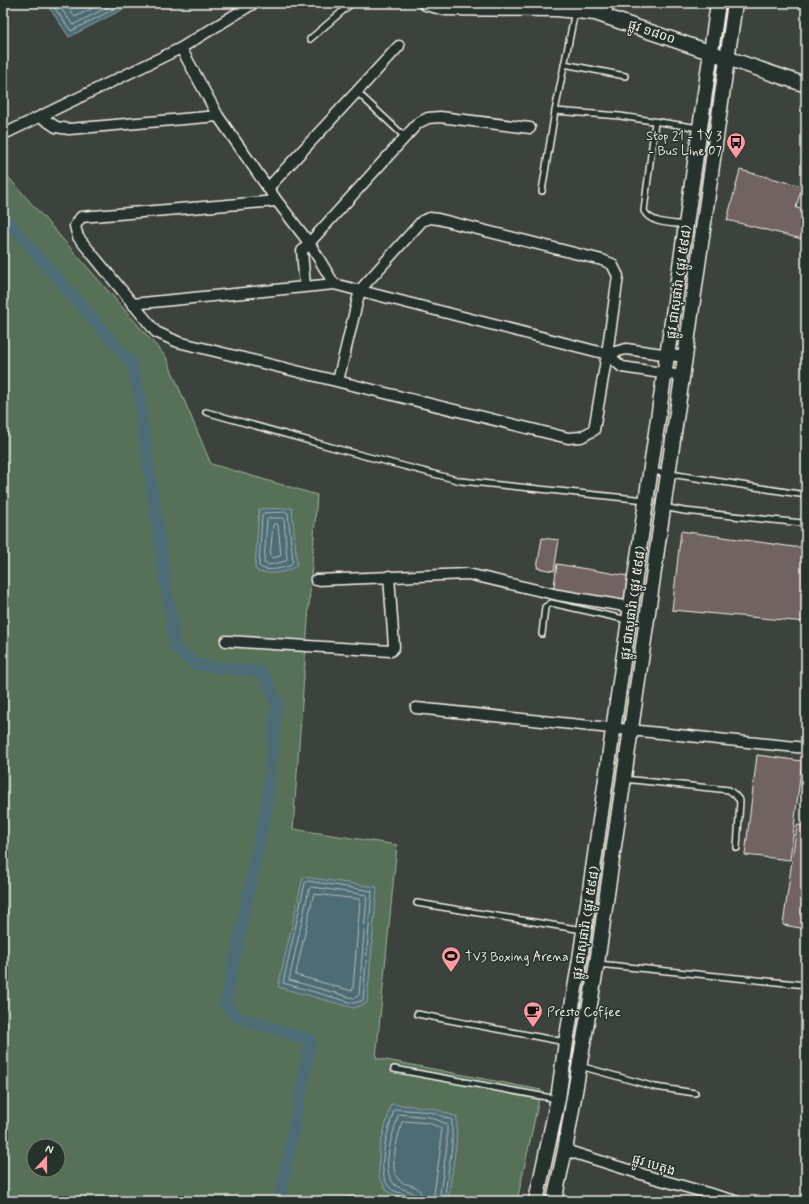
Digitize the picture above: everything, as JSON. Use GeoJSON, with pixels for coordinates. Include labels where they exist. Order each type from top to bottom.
{"type":"FeatureCollection","features":[{"type":"Feature","properties":{"kind":"main road","name":"ផ្លូវ ១៨០០"},"geometry":{"type":"LineString","coordinates":[[426,3],[445,8],[462,9],[607,9],[710,51],[806,84]]}},
{"type":"Feature","properties":{"kind":"main road","name":"ផ្លូវ ជាសុផារ៉ា (ផ្លូវ ៥៩៨)"},"geometry":{"type":"LineString","coordinates":[[536,1201],[558,1099],[584,931],[718,3]]}},
{"type":"Feature","properties":{"kind":"main road","name":"ផ្លូវ ជាសុផារ៉ា (ផ្លូវ ៥៩៨)"},"geometry":{"type":"LineString","coordinates":[[554,1201],[565,1150],[597,964],[735,3]]}},
{"type":"Feature","properties":{"kind":"main road"},"geometry":{"type":"LineString","coordinates":[[641,540],[658,542]]}},
{"type":"Feature","properties":{"kind":"main road"},"geometry":{"type":"LineString","coordinates":[[573,999],[590,1002]]}},
{"type":"Feature","properties":{"kind":"street"},"geometry":{"type":"LineString","coordinates":[[4,134],[181,48],[254,3]]}},
{"type":"Feature","properties":{"kind":"street"},"geometry":{"type":"LineString","coordinates":[[268,188],[399,46]]}},
{"type":"Feature","properties":{"kind":"street"},"geometry":{"type":"LineString","coordinates":[[181,48],[218,116],[277,201],[310,244],[334,284]]}},
{"type":"Feature","properties":{"kind":"street"},"geometry":{"type":"LineString","coordinates":[[41,116],[56,127],[69,129],[218,116]]}},
{"type":"Feature","properties":{"kind":"street"},"geometry":{"type":"LineString","coordinates":[[305,287],[302,251],[310,244],[418,123],[428,118],[440,118],[530,128]]}},
{"type":"Feature","properties":{"kind":"street"},"geometry":{"type":"LineString","coordinates":[[277,201],[81,217],[75,226],[78,237],[156,332],[178,342],[568,438],[581,436],[594,430],[618,276],[612,264],[595,258],[430,218],[422,221],[360,290],[338,381]]}},
{"type":"Feature","properties":{"kind":"street"},"geometry":{"type":"LineString","coordinates":[[132,304],[334,284],[607,354],[622,367],[682,376]]}},
{"type":"Feature","properties":{"kind":"street"},"geometry":{"type":"LineString","coordinates":[[607,354],[626,349],[685,357]]}},
{"type":"Feature","properties":{"kind":"street"},"geometry":{"type":"LineString","coordinates":[[316,580],[468,574],[630,614]]}},
{"type":"Feature","properties":{"kind":"street"},"geometry":{"type":"LineString","coordinates":[[226,641],[391,651],[394,647],[389,576]]}},
{"type":"Feature","properties":{"kind":"street"},"geometry":{"type":"LineString","coordinates":[[416,708],[806,748]]}},
{"type":"Feature","properties":{"kind":"street","name":"ផ្លូវ បេតុង"},"geometry":{"type":"LineString","coordinates":[[565,1150],[654,1178],[736,1201]]}},
{"type":"Feature","properties":{"kind":"lane"},"geometry":{"type":"LineString","coordinates":[[310,39],[352,3]]}},
{"type":"Feature","properties":{"kind":"lane"},"geometry":{"type":"LineString","coordinates":[[542,191],[555,111],[575,10]]}},
{"type":"Feature","properties":{"kind":"lane"},"geometry":{"type":"LineString","coordinates":[[564,64],[625,76]]}},
{"type":"Feature","properties":{"kind":"lane"},"geometry":{"type":"LineString","coordinates":[[357,92],[406,138]]}},
{"type":"Feature","properties":{"kind":"lane"},"geometry":{"type":"LineString","coordinates":[[555,111],[620,116],[699,128]]}},
{"type":"Feature","properties":{"kind":"lane"},"geometry":{"type":"LineString","coordinates":[[655,122],[644,211],[646,216],[654,220],[686,225]]}},
{"type":"Feature","properties":{"kind":"lane"},"geometry":{"type":"LineString","coordinates":[[206,412],[461,481],[646,500]]}},
{"type":"Feature","properties":{"kind":"lane"},"geometry":{"type":"LineString","coordinates":[[650,471],[806,495]]}},
{"type":"Feature","properties":{"kind":"lane"},"geometry":{"type":"LineString","coordinates":[[663,507],[684,511],[802,523]]}},
{"type":"Feature","properties":{"kind":"lane"},"geometry":{"type":"LineString","coordinates":[[542,634],[544,607],[551,603],[630,614]]}},
{"type":"Feature","properties":{"kind":"lane"},"geometry":{"type":"LineString","coordinates":[[624,779],[729,790],[736,795],[740,801],[737,848]]}},
{"type":"Feature","properties":{"kind":"lane"},"geometry":{"type":"LineString","coordinates":[[417,903],[584,931]]}},
{"type":"Feature","properties":{"kind":"lane"},"geometry":{"type":"LineString","coordinates":[[597,964],[806,985]]}},
{"type":"Feature","properties":{"kind":"lane"},"geometry":{"type":"LineString","coordinates":[[417,1014],[566,1042]]}},
{"type":"Feature","properties":{"kind":"lane"},"geometry":{"type":"LineString","coordinates":[[579,1066],[655,1088],[695,1093]]}},
{"type":"Feature","properties":{"kind":"lane"},"geometry":{"type":"LineString","coordinates":[[394,1069],[558,1099]]}},
{"type":"Feature","properties":{"kind":"green space"},"geometry":{"type":"Polygon","coordinates":[[[3,171],[166,357],[211,464],[317,495],[293,829],[397,845],[376,1058],[541,1090],[517,1201],[369,1201],[348,1196],[347,1201],[3,1201],[3,171]]]}},
{"type":"Feature","properties":{"kind":"water"},"geometry":{"type":"Polygon","coordinates":[[[46,3],[135,3],[69,37],[46,3]]]}},
{"type":"Feature","properties":{"kind":"water"},"geometry":{"type":"Polygon","coordinates":[[[292,508],[297,564],[289,570],[274,573],[258,572],[255,567],[259,509],[292,508]]]}},
{"type":"Feature","properties":{"kind":"water"},"geometry":{"type":"Polygon","coordinates":[[[303,877],[377,887],[367,1003],[354,1008],[278,987],[303,877]]]}},
{"type":"Feature","properties":{"kind":"water"},"geometry":{"type":"Polygon","coordinates":[[[391,1104],[432,1108],[457,1117],[456,1146],[448,1200],[407,1199],[388,1192],[379,1177],[379,1150],[391,1104]]]}},
{"type":"Feature","properties":{"kind":"building"},"geometry":{"type":"Polygon","coordinates":[[[740,170],[802,186],[796,208],[806,210],[806,240],[727,220],[740,170]]]}},
{"type":"Feature","properties":{"kind":"building"},"geometry":{"type":"Polygon","coordinates":[[[806,308],[806,323],[803,322],[806,308]]]}},
{"type":"Feature","properties":{"kind":"building"},"geometry":{"type":"Polygon","coordinates":[[[681,531],[794,547],[806,547],[806,622],[672,610],[681,531]]]}},
{"type":"Feature","properties":{"kind":"building"},"geometry":{"type":"Polygon","coordinates":[[[542,538],[559,540],[554,571],[537,568],[542,538]]]}},
{"type":"Feature","properties":{"kind":"building"},"geometry":{"type":"Polygon","coordinates":[[[557,564],[628,576],[623,604],[553,593],[557,564]]]}},
{"type":"Feature","properties":{"kind":"building"},"geometry":{"type":"Polygon","coordinates":[[[757,755],[802,761],[790,860],[745,855],[757,755]]]}},
{"type":"Feature","properties":{"kind":"building"},"geometry":{"type":"Polygon","coordinates":[[[797,825],[806,826],[806,929],[783,925],[797,825]]]}},
{"type":"Feature","properties":{"kind":"waterway"},"geometry":{"type":"LineString","coordinates":[[3,216],[132,364],[138,391],[175,648],[197,665],[262,672],[277,703],[267,804],[225,1004],[238,1018],[311,1040],[279,1201]]}},
{"type":"Feature","properties":{"kind":"place","name":"Stop 21 - TV 3 - Bus Line 07"},"geometry":{"type":"Point","coordinates":[736,159]}},
{"type":"Feature","properties":{"kind":"place","name":"TV3 Boxing Arena"},"geometry":{"type":"Point","coordinates":[451,973]}},
{"type":"Feature","properties":{"kind":"place","name":"Presto Coffee"},"geometry":{"type":"Point","coordinates":[533,1028]}}]}
